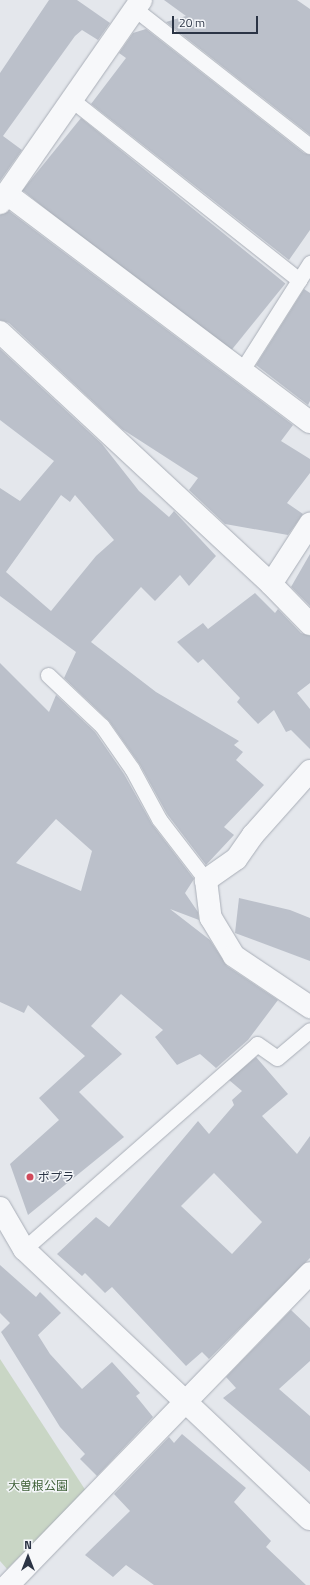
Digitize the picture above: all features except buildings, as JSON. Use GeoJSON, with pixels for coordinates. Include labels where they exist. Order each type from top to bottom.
{"type":"FeatureCollection","features":[{"type":"Feature","properties":{"kind":"street"},"geometry":{"type":"LineString","coordinates":[[138,5],[3,199],[242,370],[310,422]]}},
{"type":"Feature","properties":{"kind":"street"},"geometry":{"type":"LineString","coordinates":[[0,332],[271,584],[310,624]]}},
{"type":"Feature","properties":{"kind":"street"},"geometry":{"type":"LineString","coordinates":[[271,584],[310,524]]}},
{"type":"Feature","properties":{"kind":"street"},"geometry":{"type":"LineString","coordinates":[[310,771],[252,835],[236,859],[206,880],[210,918],[234,956],[310,1007]]}},
{"type":"Feature","properties":{"kind":"street"},"geometry":{"type":"LineString","coordinates":[[0,1208],[24,1249],[187,1400],[310,1519]]}},
{"type":"Feature","properties":{"kind":"street"},"geometry":{"type":"LineString","coordinates":[[8,1585],[310,1274]]}},
{"type":"Feature","properties":{"kind":"lane"},"geometry":{"type":"LineString","coordinates":[[138,5],[310,146]]}},
{"type":"Feature","properties":{"kind":"lane"},"geometry":{"type":"LineString","coordinates":[[72,100],[299,280]]}},
{"type":"Feature","properties":{"kind":"lane"},"geometry":{"type":"LineString","coordinates":[[242,370],[310,264]]}},
{"type":"Feature","properties":{"kind":"lane"},"geometry":{"type":"LineString","coordinates":[[48,674],[102,726],[132,769],[159,819],[206,880]]}},
{"type":"Feature","properties":{"kind":"lane"},"geometry":{"type":"LineString","coordinates":[[24,1249],[257,1044],[277,1058],[310,1030]]}},
{"type":"Feature","properties":{"kind":"green space","name":"大曽根公園"},"geometry":{"type":"Polygon","coordinates":[[[0,1359],[86,1491],[7,1569],[0,1561],[0,1359]]]}},
{"type":"Feature","properties":{"kind":"place","name":"ポプラ"},"geometry":{"type":"Point","coordinates":[30,1177]}}]}
